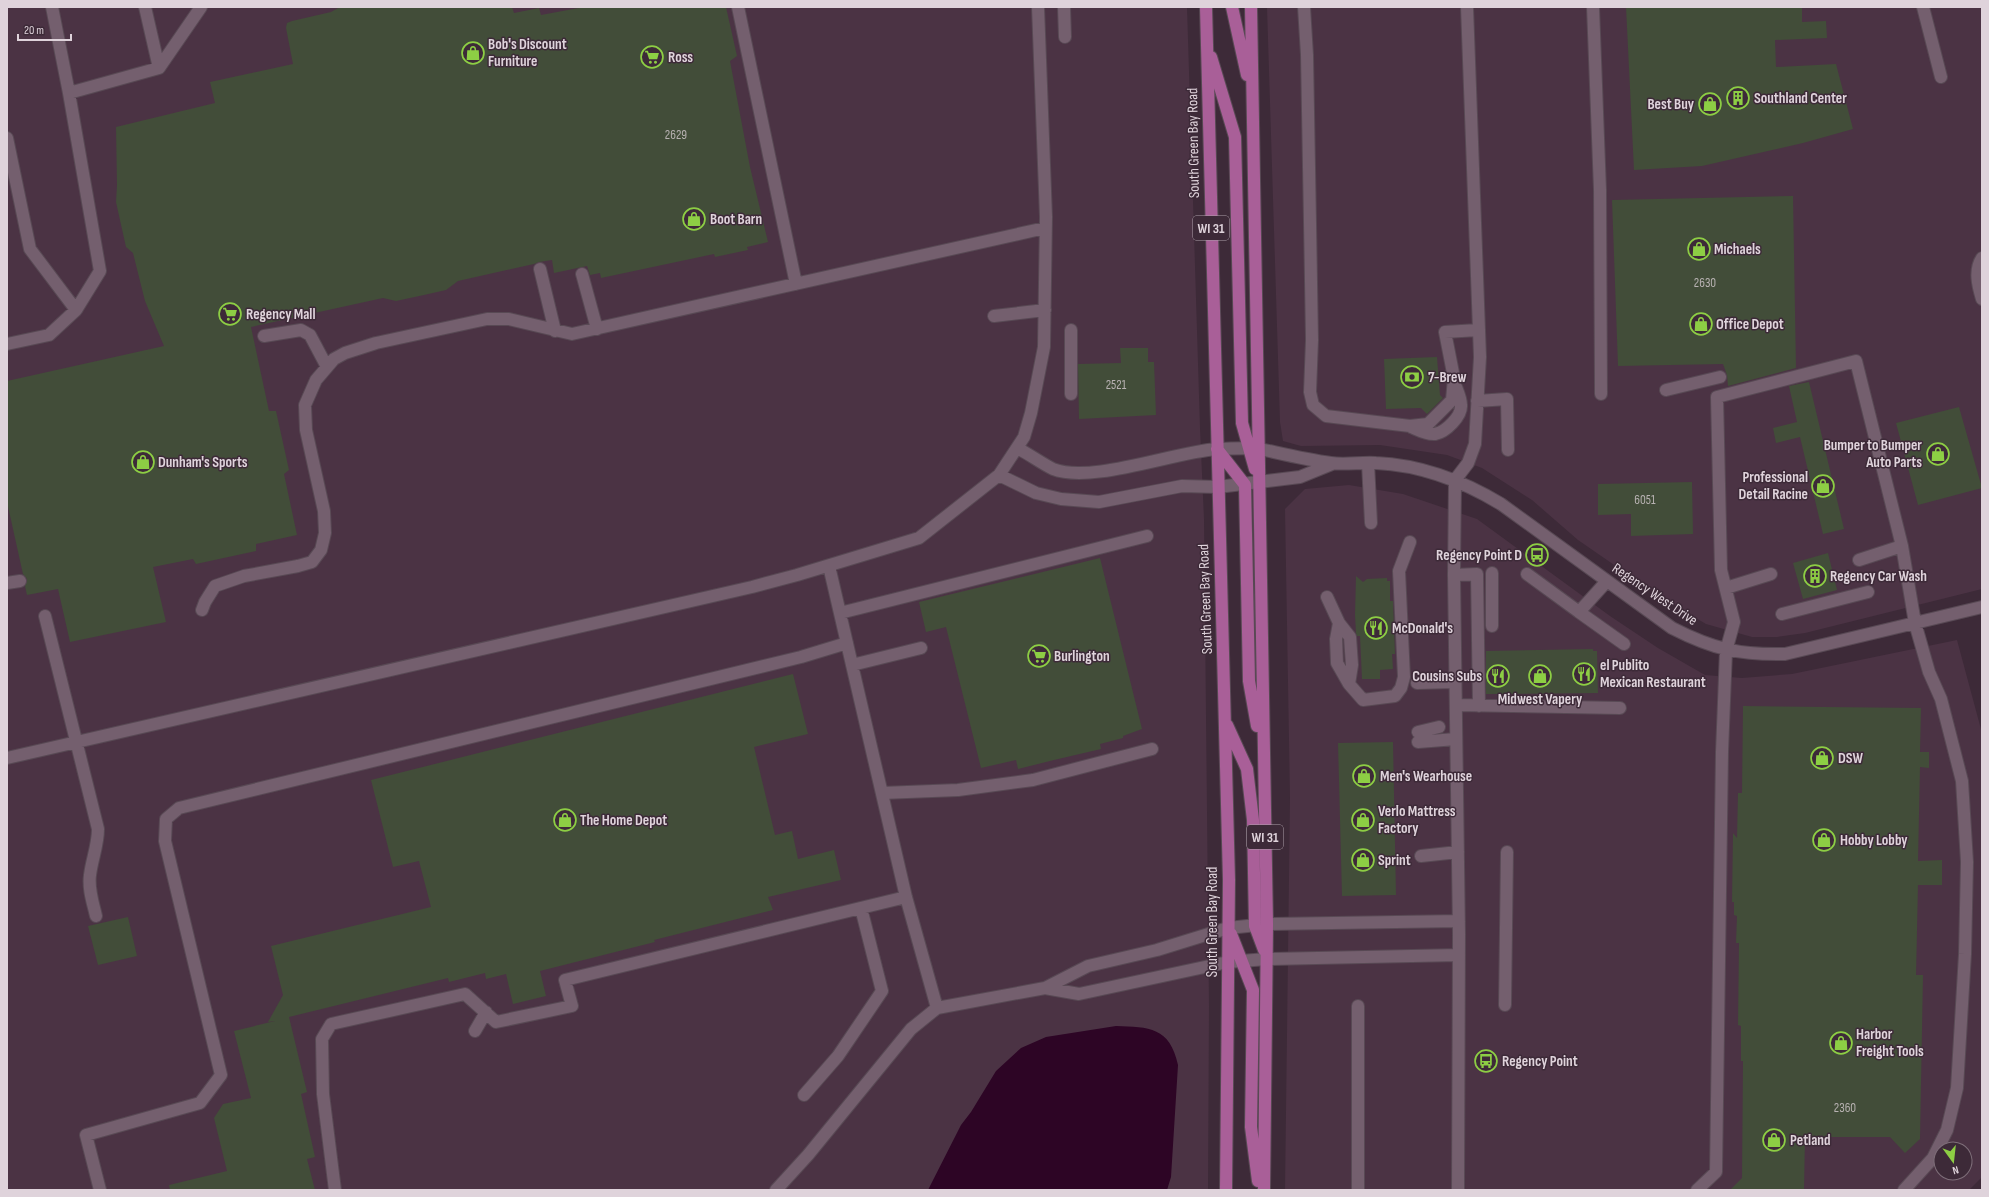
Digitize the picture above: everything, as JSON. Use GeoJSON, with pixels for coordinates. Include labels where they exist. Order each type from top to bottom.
{"type":"FeatureCollection","features":[{"type":"Feature","properties":{"kind":"main road","name":"South Green Bay Road"},"geometry":{"type":"LineString","coordinates":[[1206,7],[1229,880],[1226,1190]]}},
{"type":"Feature","properties":{"kind":"main road"},"geometry":{"type":"LineString","coordinates":[[1232,7],[1252,100]]}},
{"type":"Feature","properties":{"kind":"main road"},"geometry":{"type":"LineString","coordinates":[[1251,7],[1253,449],[1259,483]]}},
{"type":"Feature","properties":{"kind":"main road"},"geometry":{"type":"LineString","coordinates":[[1206,43],[1235,137],[1242,424],[1253,449]]}},
{"type":"Feature","properties":{"kind":"main road"},"geometry":{"type":"LineString","coordinates":[[1217,449],[1245,485],[1249,681],[1264,762]]}},
{"type":"Feature","properties":{"kind":"main road","name":"WI 31"},"geometry":{"type":"LineString","coordinates":[[1259,483],[1264,762],[1261,925]]}},
{"type":"Feature","properties":{"kind":"main road"},"geometry":{"type":"LineString","coordinates":[[1224,720],[1247,769],[1261,925],[1267,959],[1264,1190]]}},
{"type":"Feature","properties":{"kind":"main road"},"geometry":{"type":"LineString","coordinates":[[1228,928],[1253,990],[1251,1127],[1260,1190]]}},
{"type":"Feature","properties":{"kind":"street"},"geometry":{"type":"LineString","coordinates":[[7,344],[49,334],[76,310],[100,271],[69,93],[52,7]]}},
{"type":"Feature","properties":{"kind":"street"},"geometry":{"type":"LineString","coordinates":[[145,7],[159,68]]}},
{"type":"Feature","properties":{"kind":"street"},"geometry":{"type":"LineString","coordinates":[[69,93],[159,68],[201,7]]}},
{"type":"Feature","properties":{"kind":"street"},"geometry":{"type":"LineString","coordinates":[[738,7],[796,284]]}},
{"type":"Feature","properties":{"kind":"street"},"geometry":{"type":"LineString","coordinates":[[7,758],[752,587],[829,566],[919,538],[999,476],[1024,437],[1031,413],[1044,347],[1045,310],[1045,228],[1038,7]]}},
{"type":"Feature","properties":{"kind":"street"},"geometry":{"type":"LineString","coordinates":[[1064,7],[1065,37]]}},
{"type":"Feature","properties":{"kind":"street"},"geometry":{"type":"LineString","coordinates":[[1304,7],[1307,55],[1312,340],[1310,392],[1313,405],[1326,416],[1410,426],[1428,424],[1452,400],[1454,378],[1445,332],[1478,330]]}},
{"type":"Feature","properties":{"kind":"street"},"geometry":{"type":"LineString","coordinates":[[1458,1190],[1459,921],[1454,575],[1455,480],[1468,463],[1475,444],[1480,356],[1478,330],[1474,154],[1467,7]]}},
{"type":"Feature","properties":{"kind":"street"},"geometry":{"type":"LineString","coordinates":[[1593,7],[1600,190],[1601,394]]}},
{"type":"Feature","properties":{"kind":"street"},"geometry":{"type":"LineString","coordinates":[[1923,7],[1941,77]]}},
{"type":"Feature","properties":{"kind":"street"},"geometry":{"type":"LineString","coordinates":[[7,138],[30,248],[76,310]]}},
{"type":"Feature","properties":{"kind":"street"},"geometry":{"type":"LineString","coordinates":[[202,610],[215,586],[244,576],[312,562],[321,550],[325,533],[324,511],[306,430],[305,405],[316,380],[334,360],[345,353],[376,343],[486,319],[509,318],[555,331],[572,334],[1045,228]]}},
{"type":"Feature","properties":{"kind":"street"},"geometry":{"type":"LineString","coordinates":[[1982,258],[1978,263],[1977,282],[1982,300]]}},
{"type":"Feature","properties":{"kind":"street"},"geometry":{"type":"LineString","coordinates":[[540,269],[555,331]]}},
{"type":"Feature","properties":{"kind":"street"},"geometry":{"type":"LineString","coordinates":[[582,274],[597,329]]}},
{"type":"Feature","properties":{"kind":"street"},"geometry":{"type":"LineString","coordinates":[[994,316],[1045,310]]}},
{"type":"Feature","properties":{"kind":"street"},"geometry":{"type":"LineString","coordinates":[[264,336],[300,330],[310,335],[327,367]]}},
{"type":"Feature","properties":{"kind":"street"},"geometry":{"type":"LineString","coordinates":[[1070,330],[1071,394]]}},
{"type":"Feature","properties":{"kind":"street"},"geometry":{"type":"LineString","coordinates":[[1697,1190],[1716,1172],[1721,767],[1726,651],[1734,622],[1721,570],[1717,396],[1856,361],[1902,546],[1915,622],[1929,672],[1941,699],[1962,781],[1967,885],[1965,954],[1957,1088],[1947,1130],[1933,1158],[1904,1190]]}},
{"type":"Feature","properties":{"kind":"street"},"geometry":{"type":"LineString","coordinates":[[1666,390],[1720,376]]}},
{"type":"Feature","properties":{"kind":"street"},"geometry":{"type":"LineString","coordinates":[[1477,401],[1507,399],[1508,450]]}},
{"type":"Feature","properties":{"kind":"street","name":"Regency West Drive"},"geometry":{"type":"LineString","coordinates":[[1017,448],[1054,469],[1084,474],[1182,454],[1217,449],[1253,449],[1334,464],[1394,464],[1419,469],[1455,480],[1477,490],[1501,504],[1672,628],[1698,642],[1726,651],[1756,655],[1785,654],[1982,607]]}},
{"type":"Feature","properties":{"kind":"street"},"geometry":{"type":"LineString","coordinates":[[1368,463],[1371,523]]}},
{"type":"Feature","properties":{"kind":"street","name":"Regency West Drive"},"geometry":{"type":"LineString","coordinates":[[999,476],[1036,493],[1061,499],[1099,502],[1182,486],[1218,487],[1259,483],[1300,476],[1334,464]]}},
{"type":"Feature","properties":{"kind":"street"},"geometry":{"type":"LineString","coordinates":[[840,613],[1147,536]]}},
{"type":"Feature","properties":{"kind":"street"},"geometry":{"type":"LineString","coordinates":[[1327,598],[1339,623],[1350,637],[1352,665],[1349,684],[1363,700],[1395,696],[1402,688],[1404,677],[1399,571],[1410,542]]}},
{"type":"Feature","properties":{"kind":"street"},"geometry":{"type":"LineString","coordinates":[[1859,560],[1902,546]]}},
{"type":"Feature","properties":{"kind":"street"},"geometry":{"type":"LineString","coordinates":[[829,566],[906,897],[937,1008]]}},
{"type":"Feature","properties":{"kind":"street"},"geometry":{"type":"LineString","coordinates":[[1492,573],[1492,626]]}},
{"type":"Feature","properties":{"kind":"street"},"geometry":{"type":"LineString","coordinates":[[1454,575],[1477,574],[1479,706]]}},
{"type":"Feature","properties":{"kind":"street"},"geometry":{"type":"LineString","coordinates":[[1527,574],[1624,644]]}},
{"type":"Feature","properties":{"kind":"street"},"geometry":{"type":"LineString","coordinates":[[1726,588],[1771,574]]}},
{"type":"Feature","properties":{"kind":"street"},"geometry":{"type":"LineString","coordinates":[[7,584],[20,581]]}},
{"type":"Feature","properties":{"kind":"street"},"geometry":{"type":"LineString","coordinates":[[1579,612],[1607,581]]}},
{"type":"Feature","properties":{"kind":"street"},"geometry":{"type":"LineString","coordinates":[[1782,614],[1868,592]]}},
{"type":"Feature","properties":{"kind":"street"},"geometry":{"type":"LineString","coordinates":[[45,616],[98,829],[98,843],[90,875],[90,890],[96,916]]}},
{"type":"Feature","properties":{"kind":"street"},"geometry":{"type":"LineString","coordinates":[[100,1190],[86,1135],[200,1103],[221,1075],[165,841],[166,819],[179,808],[801,657],[847,643]]}},
{"type":"Feature","properties":{"kind":"street"},"geometry":{"type":"LineString","coordinates":[[852,665],[921,648]]}},
{"type":"Feature","properties":{"kind":"street"},"geometry":{"type":"LineString","coordinates":[[1417,683],[1455,682]]}},
{"type":"Feature","properties":{"kind":"street"},"geometry":{"type":"LineString","coordinates":[[1456,705],[1620,708]]}},
{"type":"Feature","properties":{"kind":"street"},"geometry":{"type":"LineString","coordinates":[[1438,727],[1418,737],[1456,739]]}},
{"type":"Feature","properties":{"kind":"street"},"geometry":{"type":"LineString","coordinates":[[882,793],[958,790],[1033,780],[1152,749]]}},
{"type":"Feature","properties":{"kind":"street"},"geometry":{"type":"LineString","coordinates":[[1421,856],[1458,852]]}},
{"type":"Feature","properties":{"kind":"street"},"geometry":{"type":"LineString","coordinates":[[1505,1005],[1507,852]]}},
{"type":"Feature","properties":{"kind":"street"},"geometry":{"type":"LineString","coordinates":[[335,1190],[323,1094],[322,1039],[332,1024],[465,994],[496,1022],[572,1006],[565,980],[906,897]]}},
{"type":"Feature","properties":{"kind":"street"},"geometry":{"type":"LineString","coordinates":[[804,1095],[838,1056],[882,991],[861,908]]}},
{"type":"Feature","properties":{"kind":"street"},"geometry":{"type":"LineString","coordinates":[[776,1190],[808,1155],[911,1029],[937,1008],[1045,988],[1088,966],[1157,950],[1228,928],[1261,925],[1459,921]]}},
{"type":"Feature","properties":{"kind":"street"},"geometry":{"type":"LineString","coordinates":[[1045,988],[1079,994],[1228,962],[1267,959],[1459,955]]}},
{"type":"Feature","properties":{"kind":"street"},"geometry":{"type":"LineString","coordinates":[[1358,1006],[1358,1190]]}},
{"type":"Feature","properties":{"kind":"street"},"geometry":{"type":"LineString","coordinates":[[475,1031],[486,1012]]}},
{"type":"Feature","properties":{"kind":"shaded area"},"geometry":{"type":"Polygon","coordinates":[[[7,7],[1187,7],[1204,519],[1209,1006],[1208,1190],[7,1190],[7,7]]]}},
{"type":"Feature","properties":{"kind":"shaded area"},"geometry":{"type":"Polygon","coordinates":[[[1267,7],[1982,7],[1982,589],[1805,633],[1777,637],[1752,637],[1706,624],[1662,598],[1578,540],[1532,500],[1482,468],[1447,455],[1380,445],[1301,446],[1283,441],[1280,422],[1267,7]]]}},
{"type":"Feature","properties":{"kind":"shaded area"},"geometry":{"type":"Polygon","coordinates":[[[1349,485],[1403,494],[1477,519],[1610,616],[1658,648],[1705,675],[1742,678],[1792,674],[1957,640],[1982,733],[1982,1177],[1969,1190],[1285,1190],[1290,798],[1285,509],[1305,489],[1349,485]]]}},
{"type":"Feature","properties":{"kind":"shaded area"},"geometry":{"type":"Polygon","coordinates":[[[1116,1026],[1138,1027],[1156,1032],[1164,1036],[1170,1043],[1174,1052],[1178,1065],[1171,1177],[1167,1190],[928,1190],[961,1125],[971,1112],[996,1071],[1021,1048],[1046,1037],[1116,1026]]]}},
{"type":"Feature","properties":{"kind":"building","name":"Regency Mall"},"geometry":{"type":"Polygon","coordinates":[[[340,7],[512,7],[514,13],[539,8],[541,15],[584,7],[726,7],[737,56],[730,61],[750,167],[768,242],[747,247],[748,250],[715,257],[714,254],[601,278],[600,273],[590,275],[587,266],[554,273],[552,260],[539,262],[458,281],[446,290],[424,295],[396,301],[383,298],[251,327],[269,411],[276,411],[289,470],[284,474],[297,535],[256,544],[256,551],[196,564],[193,559],[153,567],[166,622],[70,642],[58,589],[27,595],[25,586],[27,579],[23,574],[7,502],[7,381],[164,346],[145,301],[133,253],[126,247],[116,202],[116,127],[215,103],[210,82],[293,64],[286,28],[287,23],[331,12],[340,7]]]}},
{"type":"Feature","properties":{"kind":"building","name":"Southland Center"},"geometry":{"type":"Polygon","coordinates":[[[1626,7],[1802,7],[1802,22],[1826,21],[1827,38],[1775,40],[1776,67],[1836,64],[1853,129],[1803,143],[1702,166],[1634,170],[1626,7]]]}},
{"type":"Feature","properties":{"kind":"building"},"geometry":{"type":"Polygon","coordinates":[[[1793,196],[1796,368],[1728,386],[1727,375],[1723,364],[1618,366],[1612,200],[1793,196]]]}},
{"type":"Feature","properties":{"kind":"building"},"geometry":{"type":"Polygon","coordinates":[[[1120,348],[1148,348],[1148,362],[1154,362],[1156,415],[1079,419],[1078,364],[1121,363],[1120,348]]]}},
{"type":"Feature","properties":{"kind":"building","name":"7-Brew"},"geometry":{"type":"Polygon","coordinates":[[[1437,357],[1440,395],[1443,398],[1427,414],[1421,408],[1386,409],[1384,359],[1437,357]]]}},
{"type":"Feature","properties":{"kind":"building","name":"Professional Detail Racine"},"geometry":{"type":"Polygon","coordinates":[[[1809,382],[1844,529],[1823,534],[1800,437],[1776,443],[1773,428],[1797,422],[1789,386],[1809,382]]]}},
{"type":"Feature","properties":{"kind":"building","name":"Bumper to Bumper Auto Parts"},"geometry":{"type":"Polygon","coordinates":[[[1959,407],[1982,488],[1918,505],[1896,423],[1959,407]]]}},
{"type":"Feature","properties":{"kind":"building"},"geometry":{"type":"Polygon","coordinates":[[[1692,482],[1693,534],[1631,536],[1631,514],[1598,515],[1598,484],[1692,482]]]}},
{"type":"Feature","properties":{"kind":"building","name":"Regency Car Wash"},"geometry":{"type":"Polygon","coordinates":[[[1828,553],[1837,590],[1803,599],[1793,563],[1828,553]]]}},
{"type":"Feature","properties":{"kind":"building","name":"Burlington"},"geometry":{"type":"Polygon","coordinates":[[[1100,558],[1142,729],[1123,736],[1123,738],[1100,744],[1101,749],[1018,769],[1016,760],[981,768],[946,627],[926,632],[919,602],[1100,558]]]}},
{"type":"Feature","properties":{"kind":"building","name":"McDonald's"},"geometry":{"type":"Polygon","coordinates":[[[1356,576],[1363,582],[1367,579],[1387,578],[1387,581],[1390,581],[1390,601],[1393,601],[1395,654],[1392,654],[1393,669],[1380,670],[1380,679],[1362,679],[1360,636],[1357,636],[1356,633],[1356,576]]]}},
{"type":"Feature","properties":{"kind":"building"},"geometry":{"type":"Polygon","coordinates":[[[1593,649],[1593,651],[1597,651],[1598,693],[1486,694],[1486,651],[1593,649]]]}},
{"type":"Feature","properties":{"kind":"building","name":"The Home Depot"},"geometry":{"type":"Polygon","coordinates":[[[793,674],[808,734],[754,747],[775,835],[792,831],[798,859],[834,850],[841,880],[768,897],[773,910],[540,971],[546,996],[513,1004],[506,974],[486,979],[485,973],[449,982],[448,978],[289,1017],[307,1092],[301,1094],[315,1157],[307,1159],[315,1190],[170,1190],[169,1185],[227,1171],[214,1118],[223,1104],[251,1098],[234,1031],[275,1021],[268,1022],[283,995],[271,946],[431,907],[419,861],[393,867],[371,780],[793,674]]]}},
{"type":"Feature","properties":{"kind":"building"},"geometry":{"type":"Polygon","coordinates":[[[1743,706],[1921,708],[1920,752],[1929,752],[1929,768],[1920,767],[1918,861],[1942,860],[1942,885],[1918,885],[1916,975],[1923,975],[1920,1139],[1905,1153],[1890,1137],[1805,1137],[1804,1190],[1730,1190],[1742,1178],[1743,1061],[1741,1061],[1741,1026],[1738,1025],[1739,943],[1736,943],[1737,916],[1734,915],[1734,902],[1732,902],[1733,833],[1737,838],[1738,793],[1742,793],[1743,706]]]}},
{"type":"Feature","properties":{"kind":"building"},"geometry":{"type":"Polygon","coordinates":[[[1393,742],[1396,895],[1342,896],[1338,743],[1393,742]]]}},
{"type":"Feature","properties":{"kind":"building"},"geometry":{"type":"Polygon","coordinates":[[[128,917],[137,956],[98,965],[88,926],[128,917]]]}},
{"type":"Feature","properties":{"kind":"place","name":"Bob's Discount Furniture"},"geometry":{"type":"Point","coordinates":[473,53]}},
{"type":"Feature","properties":{"kind":"place","name":"Ross"},"geometry":{"type":"Point","coordinates":[652,57]}},
{"type":"Feature","properties":{"kind":"place","name":"Southland Center"},"geometry":{"type":"Point","coordinates":[1738,98]}},
{"type":"Feature","properties":{"kind":"place","name":"Best Buy"},"geometry":{"type":"Point","coordinates":[1710,104]}},
{"type":"Feature","properties":{"kind":"place","name":"Boot Barn"},"geometry":{"type":"Point","coordinates":[694,219]}},
{"type":"Feature","properties":{"kind":"place","name":"Michaels"},"geometry":{"type":"Point","coordinates":[1699,249]}},
{"type":"Feature","properties":{"kind":"place","name":"Regency Mall"},"geometry":{"type":"Point","coordinates":[230,314]}},
{"type":"Feature","properties":{"kind":"place","name":"Office Depot"},"geometry":{"type":"Point","coordinates":[1701,324]}},
{"type":"Feature","properties":{"kind":"place","name":"7-Brew"},"geometry":{"type":"Point","coordinates":[1412,377]}},
{"type":"Feature","properties":{"kind":"place","name":"Bumper to Bumper Auto Parts"},"geometry":{"type":"Point","coordinates":[1938,454]}},
{"type":"Feature","properties":{"kind":"place","name":"Dunham's Sports"},"geometry":{"type":"Point","coordinates":[143,462]}},
{"type":"Feature","properties":{"kind":"place","name":"Professional Detail Racine"},"geometry":{"type":"Point","coordinates":[1823,486]}},
{"type":"Feature","properties":{"kind":"place","name":"Regency Point D"},"geometry":{"type":"Point","coordinates":[1537,555]}},
{"type":"Feature","properties":{"kind":"place","name":"Regency Car Wash"},"geometry":{"type":"Point","coordinates":[1815,576]}},
{"type":"Feature","properties":{"kind":"place","name":"McDonald's"},"geometry":{"type":"Point","coordinates":[1376,628]}},
{"type":"Feature","properties":{"kind":"place","name":"Burlington"},"geometry":{"type":"Point","coordinates":[1039,656]}},
{"type":"Feature","properties":{"kind":"place","name":"el Publito Mexican Restaurant"},"geometry":{"type":"Point","coordinates":[1584,674]}},
{"type":"Feature","properties":{"kind":"place","name":"Cousins Subs"},"geometry":{"type":"Point","coordinates":[1498,676]}},
{"type":"Feature","properties":{"kind":"place","name":"Midwest Vapery"},"geometry":{"type":"Point","coordinates":[1540,676]}},
{"type":"Feature","properties":{"kind":"place","name":"DSW"},"geometry":{"type":"Point","coordinates":[1822,758]}},
{"type":"Feature","properties":{"kind":"place","name":"Men's Wearhouse"},"geometry":{"type":"Point","coordinates":[1364,776]}},
{"type":"Feature","properties":{"kind":"place","name":"The Home Depot"},"geometry":{"type":"Point","coordinates":[565,820]}},
{"type":"Feature","properties":{"kind":"place","name":"Verlo Mattress Factory"},"geometry":{"type":"Point","coordinates":[1363,820]}},
{"type":"Feature","properties":{"kind":"place","name":"Hobby Lobby"},"geometry":{"type":"Point","coordinates":[1824,840]}},
{"type":"Feature","properties":{"kind":"place","name":"Sprint"},"geometry":{"type":"Point","coordinates":[1363,860]}},
{"type":"Feature","properties":{"kind":"place","name":"Harbor Freight Tools"},"geometry":{"type":"Point","coordinates":[1841,1043]}},
{"type":"Feature","properties":{"kind":"place","name":"Regency Point"},"geometry":{"type":"Point","coordinates":[1486,1061]}},
{"type":"Feature","properties":{"kind":"place","name":"Petland"},"geometry":{"type":"Point","coordinates":[1774,1140]}}]}
